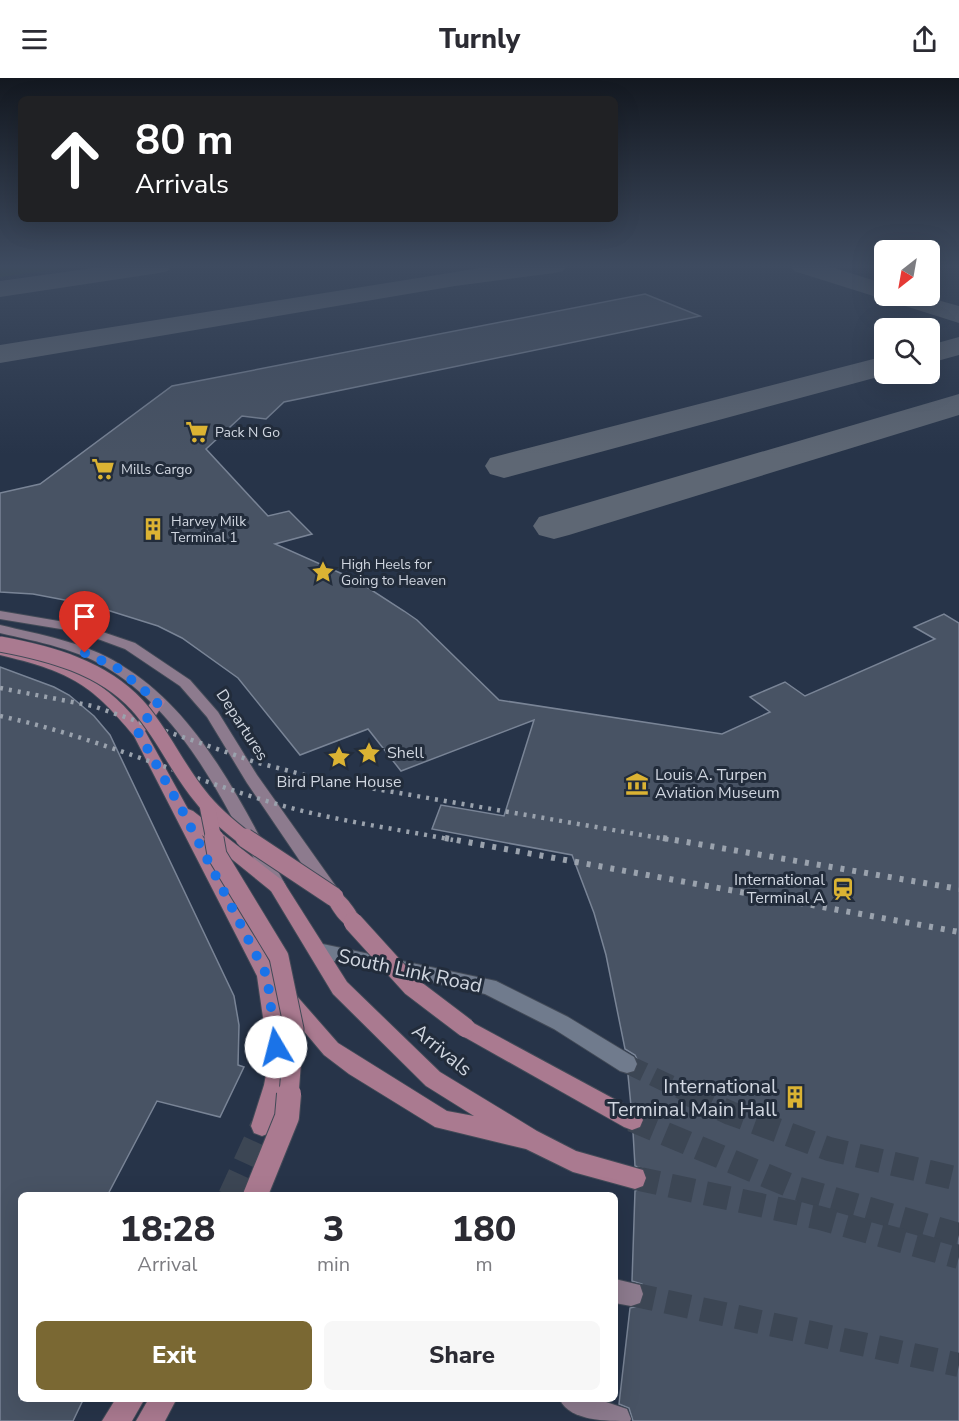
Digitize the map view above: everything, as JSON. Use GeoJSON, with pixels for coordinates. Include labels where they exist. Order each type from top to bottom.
{"type":"FeatureCollection","features":[{"type":"Feature","properties":{"kind":"main road","name":"Departures"},"geometry":{"type":"LineString","coordinates":[[0,615],[82,629],[130,646],[152,659],[194,691],[213,715],[252,779],[334,897],[412,987],[466,1028],[632,1120]]}},
{"type":"Feature","properties":{"kind":"main road","name":"Arrivals"},"geometry":{"type":"LineString","coordinates":[[0,630],[65,644],[116,667],[158,702],[205,756],[277,886],[340,988],[433,1079],[528,1139],[573,1161],[635,1178]]}},
{"type":"Feature","properties":{"kind":"main road","name":"Departures"},"geometry":{"type":"LineString","coordinates":[[0,644],[54,655],[110,682],[136,703],[207,805],[239,835],[334,897]]}},
{"type":"Feature","properties":{"kind":"main road","name":"Arrivals"},"geometry":{"type":"LineString","coordinates":[[0,651],[39,661],[83,679],[102,692],[138,732],[183,812],[277,886]]}},
{"type":"Feature","properties":{"kind":"main road"},"geometry":{"type":"LineString","coordinates":[[138,732],[158,702]]}},
{"type":"Feature","properties":{"kind":"main road"},"geometry":{"type":"LineString","coordinates":[[207,805],[217,855],[279,957],[294,1029],[287,1117],[257,1192]]}},
{"type":"Feature","properties":{"kind":"main road"},"geometry":{"type":"LineString","coordinates":[[183,812],[267,976],[307,1018],[331,1049],[442,1120],[528,1139]]}},
{"type":"Feature","properties":{"kind":"main road"},"geometry":{"type":"LineString","coordinates":[[262,1126],[275,1085],[279,1059],[267,976]]}},
{"type":"Feature","properties":{"kind":"main road"},"geometry":{"type":"LineString","coordinates":[[116,1421],[130,1402]]}},
{"type":"Feature","properties":{"kind":"main road"},"geometry":{"type":"LineString","coordinates":[[150,1421],[162,1402]]}},
{"type":"Feature","properties":{"kind":"main road"},"geometry":{"type":"LineString","coordinates":[[579,1404],[617,1419]]}},
{"type":"Feature","properties":{"kind":"street","name":"South Link Road"},"geometry":{"type":"LineString","coordinates":[[318,951],[489,987],[561,1023],[627,1064]]}},
{"type":"Feature","properties":{"kind":"shaded area"},"geometry":{"type":"Polygon","coordinates":[[[0,329],[874,329],[874,384],[940,384],[940,329],[959,329],[959,1421],[0,1421],[0,329]]]}},
{"type":"Feature","properties":{"kind":"building"},"geometry":{"type":"Polygon","coordinates":[[[467,329],[639,329],[284,402],[266,419],[242,416],[206,449],[268,516],[289,511],[312,534],[275,544],[356,580],[417,620],[499,700],[722,734],[770,712],[750,697],[785,682],[805,696],[935,639],[914,627],[944,614],[959,623],[959,1421],[633,1421],[629,1408],[619,1404],[630,1308],[641,1305],[645,1295],[642,1284],[632,1281],[635,1191],[645,1187],[648,1177],[645,1169],[635,1166],[633,1132],[642,1128],[645,1119],[641,1111],[631,1106],[628,1075],[636,1072],[639,1063],[635,1055],[625,1049],[606,955],[594,913],[572,855],[432,829],[441,805],[504,816],[534,720],[401,771],[368,729],[300,755],[238,678],[182,638],[158,626],[91,605],[33,594],[0,592],[0,493],[40,484],[172,386],[467,329]]]}},
{"type":"Feature","properties":{"kind":"building"},"geometry":{"type":"Polygon","coordinates":[[[0,667],[69,695],[94,716],[110,735],[234,996],[239,1025],[238,1065],[244,1067],[220,1117],[157,1101],[109,1192],[18,1192],[18,1402],[82,1402],[73,1421],[0,1421],[0,667]]]}},
{"type":"Feature","properties":{"kind":"taxiway"},"geometry":{"type":"LineString","coordinates":[[0,354],[152,329]]}},
{"type":"Feature","properties":{"kind":"taxiway"},"geometry":{"type":"LineString","coordinates":[[940,351],[959,346]]}},
{"type":"Feature","properties":{"kind":"taxiway"},"geometry":{"type":"LineString","coordinates":[[504,466],[874,368]]}},
{"type":"Feature","properties":{"kind":"taxiway"},"geometry":{"type":"LineString","coordinates":[[554,526],[959,404]]}},
{"type":"Feature","properties":{"kind":"tunnel"},"geometry":{"type":"LineString","coordinates":[[627,1064],[692,1095]]}},
{"type":"Feature","properties":{"kind":"tunnel"},"geometry":{"type":"LineString","coordinates":[[689,1094],[730,1113],[829,1149],[959,1179]]}},
{"type":"Feature","properties":{"kind":"tunnel"},"geometry":{"type":"LineString","coordinates":[[632,1120],[796,1188],[959,1235]]}},
{"type":"Feature","properties":{"kind":"tunnel"},"geometry":{"type":"LineString","coordinates":[[232,1192],[262,1126]]}},
{"type":"Feature","properties":{"kind":"tunnel"},"geometry":{"type":"LineString","coordinates":[[635,1178],[820,1218],[959,1257]]}},
{"type":"Feature","properties":{"kind":"tunnel"},"geometry":{"type":"LineString","coordinates":[[631,1294],[959,1365]]}},
{"type":"Feature","properties":{"kind":"railway"},"geometry":{"type":"LineString","coordinates":[[0,688],[93,706],[255,762],[324,780],[671,840]]}},
{"type":"Feature","properties":{"kind":"railway"},"geometry":{"type":"LineString","coordinates":[[0,716],[69,734],[292,808],[338,819],[453,840]]}},
{"type":"Feature","properties":{"kind":"railway"},"geometry":{"type":"LineString","coordinates":[[445,838],[959,932]]}},
{"type":"Feature","properties":{"kind":"railway"},"geometry":{"type":"LineString","coordinates":[[663,838],[959,889]]}},
{"type":"Feature","properties":{"kind":"place","name":"Pack N Go"},"geometry":{"type":"Point","coordinates":[197,432]}},
{"type":"Feature","properties":{"kind":"place","name":"Mills Cargo"},"geometry":{"type":"Point","coordinates":[103,469]}},
{"type":"Feature","properties":{"kind":"place","name":"Harvey Milk Terminal 1"},"geometry":{"type":"Point","coordinates":[153,529]}},
{"type":"Feature","properties":{"kind":"place","name":"High Heels for Going to Heaven"},"geometry":{"type":"Point","coordinates":[323,572]}},
{"type":"Feature","properties":{"kind":"place","name":"Shell"},"geometry":{"type":"Point","coordinates":[369,753]}},
{"type":"Feature","properties":{"kind":"place","name":"Bird Plane House"},"geometry":{"type":"Point","coordinates":[339,757]}},
{"type":"Feature","properties":{"kind":"place","name":"Louis A. Turpen Aviation Museum"},"geometry":{"type":"Point","coordinates":[637,784]}},
{"type":"Feature","properties":{"kind":"place","name":"International Terminal A"},"geometry":{"type":"Point","coordinates":[843,889]}},
{"type":"Feature","properties":{"kind":"place","name":"International Terminal Main Hall"},"geometry":{"type":"Point","coordinates":[795,1097]}},
{"type":"Feature","properties":{"kind":"route"},"geometry":{"type":"LineString","coordinates":[[85,653],[116,667],[158,702],[138,732],[183,812],[267,976],[276,1047]]}}]}
